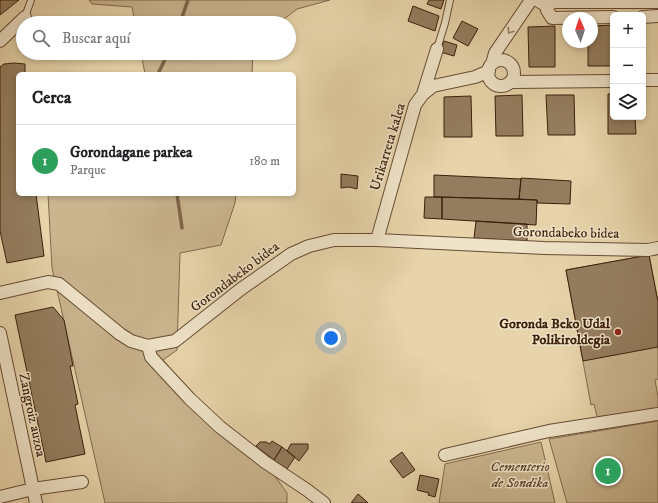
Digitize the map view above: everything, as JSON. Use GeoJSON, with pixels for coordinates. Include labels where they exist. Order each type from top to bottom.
{"type":"FeatureCollection","features":[{"type":"Feature","properties":{"kind":"street"},"geometry":{"type":"LineString","coordinates":[[490,68],[496,62],[504,61],[511,66],[512,78],[504,86],[495,85],[490,79],[490,68],[495,53],[531,0]]}},
{"type":"Feature","properties":{"kind":"street"},"geometry":{"type":"LineString","coordinates":[[542,3],[658,2]]}},
{"type":"Feature","properties":{"kind":"street"},"geometry":{"type":"LineString","coordinates":[[542,3],[552,18],[610,17]]}},
{"type":"Feature","properties":{"kind":"street"},"geometry":{"type":"LineString","coordinates":[[646,17],[658,16]]}},
{"type":"Feature","properties":{"kind":"street"},"geometry":{"type":"LineString","coordinates":[[0,41],[16,25]]}},
{"type":"Feature","properties":{"kind":"street"},"geometry":{"type":"LineString","coordinates":[[423,94],[437,49]]}},
{"type":"Feature","properties":{"kind":"street","name":"Urikarreta kalea"},"geometry":{"type":"LineString","coordinates":[[377,240],[415,105],[423,94],[433,86],[474,77],[490,68]]}},
{"type":"Feature","properties":{"kind":"street"},"geometry":{"type":"LineString","coordinates":[[512,78],[531,82],[610,81]]}},
{"type":"Feature","properties":{"kind":"street"},"geometry":{"type":"LineString","coordinates":[[646,80],[658,80]]}},
{"type":"Feature","properties":{"kind":"street","name":"Urikarreta kalea"},"geometry":{"type":"LineString","coordinates":[[450,82],[495,85]]}},
{"type":"Feature","properties":{"kind":"street","name":"Gorondabeko bidea"},"geometry":{"type":"LineString","coordinates":[[0,293],[48,282],[59,284],[120,334],[131,341],[148,346],[175,341],[241,289],[291,254],[309,246],[334,240],[377,240],[544,248],[648,250],[658,248]]}},
{"type":"Feature","properties":{"kind":"street","name":"Zangroiz auzoa"},"geometry":{"type":"LineString","coordinates":[[0,333],[36,503]]}},
{"type":"Feature","properties":{"kind":"street"},"geometry":{"type":"LineString","coordinates":[[148,346],[151,357],[190,399],[220,427],[265,462],[324,503]]}},
{"type":"Feature","properties":{"kind":"street"},"geometry":{"type":"LineString","coordinates":[[445,455],[549,431],[658,414]]}},
{"type":"Feature","properties":{"kind":"street"},"geometry":{"type":"LineString","coordinates":[[0,497],[33,489],[82,482]]}},
{"type":"Feature","properties":{"kind":"lane"},"geometry":{"type":"LineString","coordinates":[[25,16],[30,0]]}},
{"type":"Feature","properties":{"kind":"lane"},"geometry":{"type":"LineString","coordinates":[[437,49],[450,0]]}},
{"type":"Feature","properties":{"kind":"green space"},"geometry":{"type":"Polygon","coordinates":[[[89,0],[330,0],[297,9],[288,16],[134,16],[132,7],[92,4],[89,0]]]}},
{"type":"Feature","properties":{"kind":"green space"},"geometry":{"type":"Polygon","coordinates":[[[142,60],[253,60],[252,72],[145,72],[142,60]]]}},
{"type":"Feature","properties":{"kind":"green space"},"geometry":{"type":"Polygon","coordinates":[[[48,196],[236,196],[235,203],[221,245],[180,253],[177,350],[163,360],[220,427],[265,462],[287,493],[287,503],[105,503],[52,268],[48,196]]]}},
{"type":"Feature","properties":{"kind":"green space","name":"Goronda Beko Udal Polikiroldegia"},"geometry":{"type":"Polygon","coordinates":[[[649,255],[658,302],[658,379],[655,380],[658,408],[598,420],[594,404],[591,405],[566,270],[649,255]]]}},
{"type":"Feature","properties":{"kind":"green space"},"geometry":{"type":"Polygon","coordinates":[[[658,421],[658,503],[567,503],[549,439],[658,421]]]}},
{"type":"Feature","properties":{"kind":"green space","name":"Cementerio de Sondika"},"geometry":{"type":"Polygon","coordinates":[[[541,442],[555,503],[439,503],[445,464],[541,442]]]}},
{"type":"Feature","properties":{"kind":"building"},"geometry":{"type":"Polygon","coordinates":[[[0,0],[19,0],[0,15],[0,0]]]}},
{"type":"Feature","properties":{"kind":"building"},"geometry":{"type":"Polygon","coordinates":[[[429,0],[444,0],[441,9],[427,4],[429,0]]]}},
{"type":"Feature","properties":{"kind":"building"},"geometry":{"type":"Polygon","coordinates":[[[413,6],[439,16],[435,31],[408,21],[413,6]]]}},
{"type":"Feature","properties":{"kind":"building"},"geometry":{"type":"Polygon","coordinates":[[[462,21],[478,29],[468,46],[453,38],[462,21]]]}},
{"type":"Feature","properties":{"kind":"building"},"geometry":{"type":"Polygon","coordinates":[[[610,25],[610,66],[588,66],[588,48],[598,48],[598,26],[610,25]]]}},
{"type":"Feature","properties":{"kind":"building"},"geometry":{"type":"Polygon","coordinates":[[[555,26],[555,67],[529,67],[528,27],[555,26]]]}},
{"type":"Feature","properties":{"kind":"building"},"geometry":{"type":"Polygon","coordinates":[[[444,41],[457,45],[454,56],[440,52],[444,41]]]}},
{"type":"Feature","properties":{"kind":"building"},"geometry":{"type":"Polygon","coordinates":[[[4,64],[25,64],[25,72],[16,72],[16,196],[36,196],[44,256],[7,263],[0,231],[0,67],[4,64]]]}},
{"type":"Feature","properties":{"kind":"building"},"geometry":{"type":"Polygon","coordinates":[[[608,94],[610,94],[610,120],[635,120],[636,134],[608,134],[608,94]]]}},
{"type":"Feature","properties":{"kind":"building"},"geometry":{"type":"Polygon","coordinates":[[[522,95],[523,136],[496,136],[495,96],[522,95]]]}},
{"type":"Feature","properties":{"kind":"building"},"geometry":{"type":"Polygon","coordinates":[[[546,95],[574,95],[575,135],[548,135],[546,95]]]}},
{"type":"Feature","properties":{"kind":"building"},"geometry":{"type":"Polygon","coordinates":[[[471,96],[472,137],[444,137],[444,97],[471,96]]]}},
{"type":"Feature","properties":{"kind":"building"},"geometry":{"type":"Polygon","coordinates":[[[341,174],[358,176],[357,189],[349,187],[341,188],[341,174]]]}},
{"type":"Feature","properties":{"kind":"building"},"geometry":{"type":"Polygon","coordinates":[[[434,175],[521,179],[519,199],[434,197],[434,175]]]}},
{"type":"Feature","properties":{"kind":"building"},"geometry":{"type":"Polygon","coordinates":[[[521,178],[571,181],[570,204],[537,203],[537,200],[519,199],[521,178]]]}},
{"type":"Feature","properties":{"kind":"building"},"geometry":{"type":"Polygon","coordinates":[[[425,197],[442,197],[442,219],[424,218],[425,197]]]}},
{"type":"Feature","properties":{"kind":"building"},"geometry":{"type":"Polygon","coordinates":[[[442,197],[537,200],[536,225],[442,219],[442,197]]]}},
{"type":"Feature","properties":{"kind":"building"},"geometry":{"type":"Polygon","coordinates":[[[476,221],[527,224],[527,241],[474,238],[476,221]]]}},
{"type":"Feature","properties":{"kind":"building","name":"Goronda Beko Udal Polikiroldegia"},"geometry":{"type":"Polygon","coordinates":[[[649,255],[658,302],[658,347],[583,361],[566,270],[649,255]]]}},
{"type":"Feature","properties":{"kind":"building"},"geometry":{"type":"Polygon","coordinates":[[[53,307],[64,320],[73,366],[70,366],[78,404],[75,405],[85,454],[46,462],[15,315],[53,307]]]}},
{"type":"Feature","properties":{"kind":"building"},"geometry":{"type":"Polygon","coordinates":[[[272,441],[282,447],[274,460],[256,446],[260,442],[270,444],[272,441]]]}},
{"type":"Feature","properties":{"kind":"building"},"geometry":{"type":"Polygon","coordinates":[[[291,444],[308,444],[308,449],[299,461],[287,451],[291,444]]]}},
{"type":"Feature","properties":{"kind":"building"},"geometry":{"type":"Polygon","coordinates":[[[282,447],[295,457],[287,469],[274,460],[282,447]]]}},
{"type":"Feature","properties":{"kind":"building"},"geometry":{"type":"Polygon","coordinates":[[[402,452],[415,470],[403,478],[390,461],[402,452]]]}},
{"type":"Feature","properties":{"kind":"building"},"geometry":{"type":"Polygon","coordinates":[[[420,475],[439,479],[435,497],[428,495],[429,493],[417,490],[420,475]]]}},
{"type":"Feature","properties":{"kind":"building"},"geometry":{"type":"Polygon","coordinates":[[[358,494],[365,500],[368,503],[351,503],[358,494]]]}},
{"type":"Feature","properties":{"kind":"waterway"},"geometry":{"type":"LineString","coordinates":[[182,16],[188,0]]}},
{"type":"Feature","properties":{"kind":"waterway"},"geometry":{"type":"LineString","coordinates":[[159,72],[165,60]]}},
{"type":"Feature","properties":{"kind":"waterway"},"geometry":{"type":"LineString","coordinates":[[177,196],[182,228]]}},
{"type":"Feature","properties":{"kind":"place","name":"Goronda Beko Udal Polikiroldegia"},"geometry":{"type":"Point","coordinates":[618,332]}},
{"type":"Feature","properties":{"kind":"place","name":"Gorondagane parkea"},"geometry":{"type":"Point","coordinates":[608,471]}}]}
